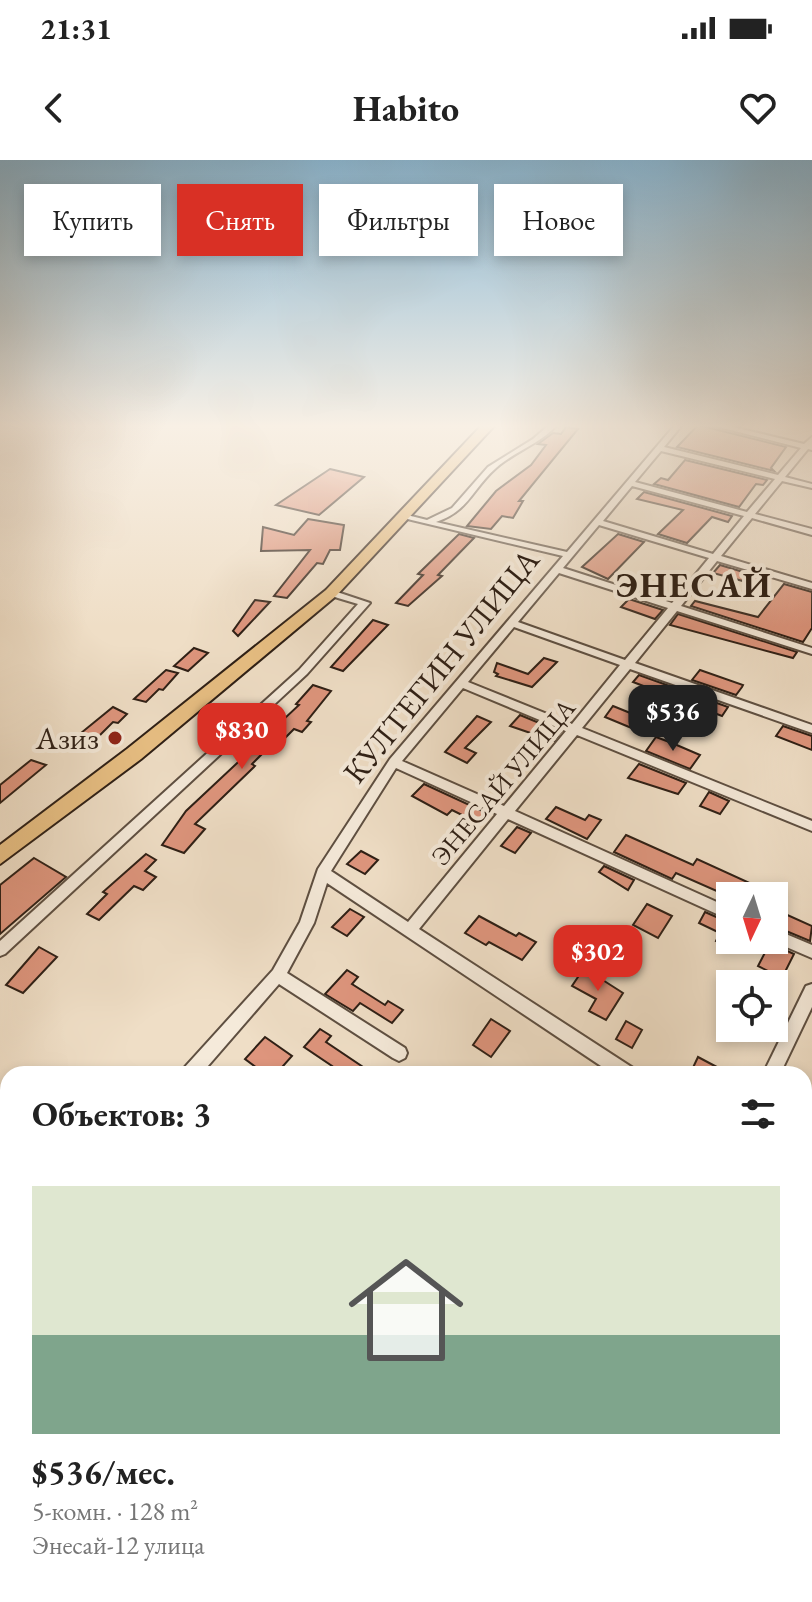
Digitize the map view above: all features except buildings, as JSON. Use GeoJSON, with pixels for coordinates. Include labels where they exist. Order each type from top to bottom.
{"type":"FeatureCollection","features":[{"type":"Feature","properties":{"kind":"main road"},"geometry":{"type":"LineString","coordinates":[[0,856],[146,745],[331,593],[426,492]]}},
{"type":"Feature","properties":{"kind":"street"},"geometry":{"type":"LineString","coordinates":[[426,522],[453,516],[473,492]]}},
{"type":"Feature","properties":{"kind":"street","name":"КУЛТЕГИН УЛИЦА"},"geometry":{"type":"LineString","coordinates":[[197,1066],[278,975],[307,923],[323,873],[394,762],[621,492]]}},
{"type":"Feature","properties":{"kind":"street"},"geometry":{"type":"LineString","coordinates":[[664,492],[812,532]]}},
{"type":"Feature","properties":{"kind":"street","name":"ЭНЕСАЙ УЛИЦА"},"geometry":{"type":"LineString","coordinates":[[409,931],[767,492]]}},
{"type":"Feature","properties":{"kind":"street"},"geometry":{"type":"LineString","coordinates":[[403,517],[569,555]]}},
{"type":"Feature","properties":{"kind":"street"},"geometry":{"type":"LineString","coordinates":[[597,522],[812,586]]}},
{"type":"Feature","properties":{"kind":"street"},"geometry":{"type":"LineString","coordinates":[[558,569],[812,651]]}},
{"type":"Feature","properties":{"kind":"street"},"geometry":{"type":"LineString","coordinates":[[0,950],[303,672],[365,603],[331,593]]}},
{"type":"Feature","properties":{"kind":"street"},"geometry":{"type":"LineString","coordinates":[[511,623],[812,729]]}},
{"type":"Feature","properties":{"kind":"street"},"geometry":{"type":"LineString","coordinates":[[460,683],[812,826]]}},
{"type":"Feature","properties":{"kind":"street"},"geometry":{"type":"LineString","coordinates":[[394,762],[716,908]]}},
{"type":"Feature","properties":{"kind":"street"},"geometry":{"type":"LineString","coordinates":[[323,873],[615,1066]]}},
{"type":"Feature","properties":{"kind":"street"},"geometry":{"type":"LineString","coordinates":[[788,941],[812,952]]}},
{"type":"Feature","properties":{"kind":"street"},"geometry":{"type":"LineString","coordinates":[[278,975],[399,1053]]}},
{"type":"Feature","properties":{"kind":"street"},"geometry":{"type":"LineString","coordinates":[[775,1066],[812,991]]}},
{"type":"Feature","properties":{"kind":"place","name":"Азиз"},"geometry":{"type":"Point","coordinates":[115,738]}},
{"type":"Feature","properties":{"kind":"district","name":"ЭНЕСАЙ"},"geometry":{"type":"Point","coordinates":[694,585]}}]}
